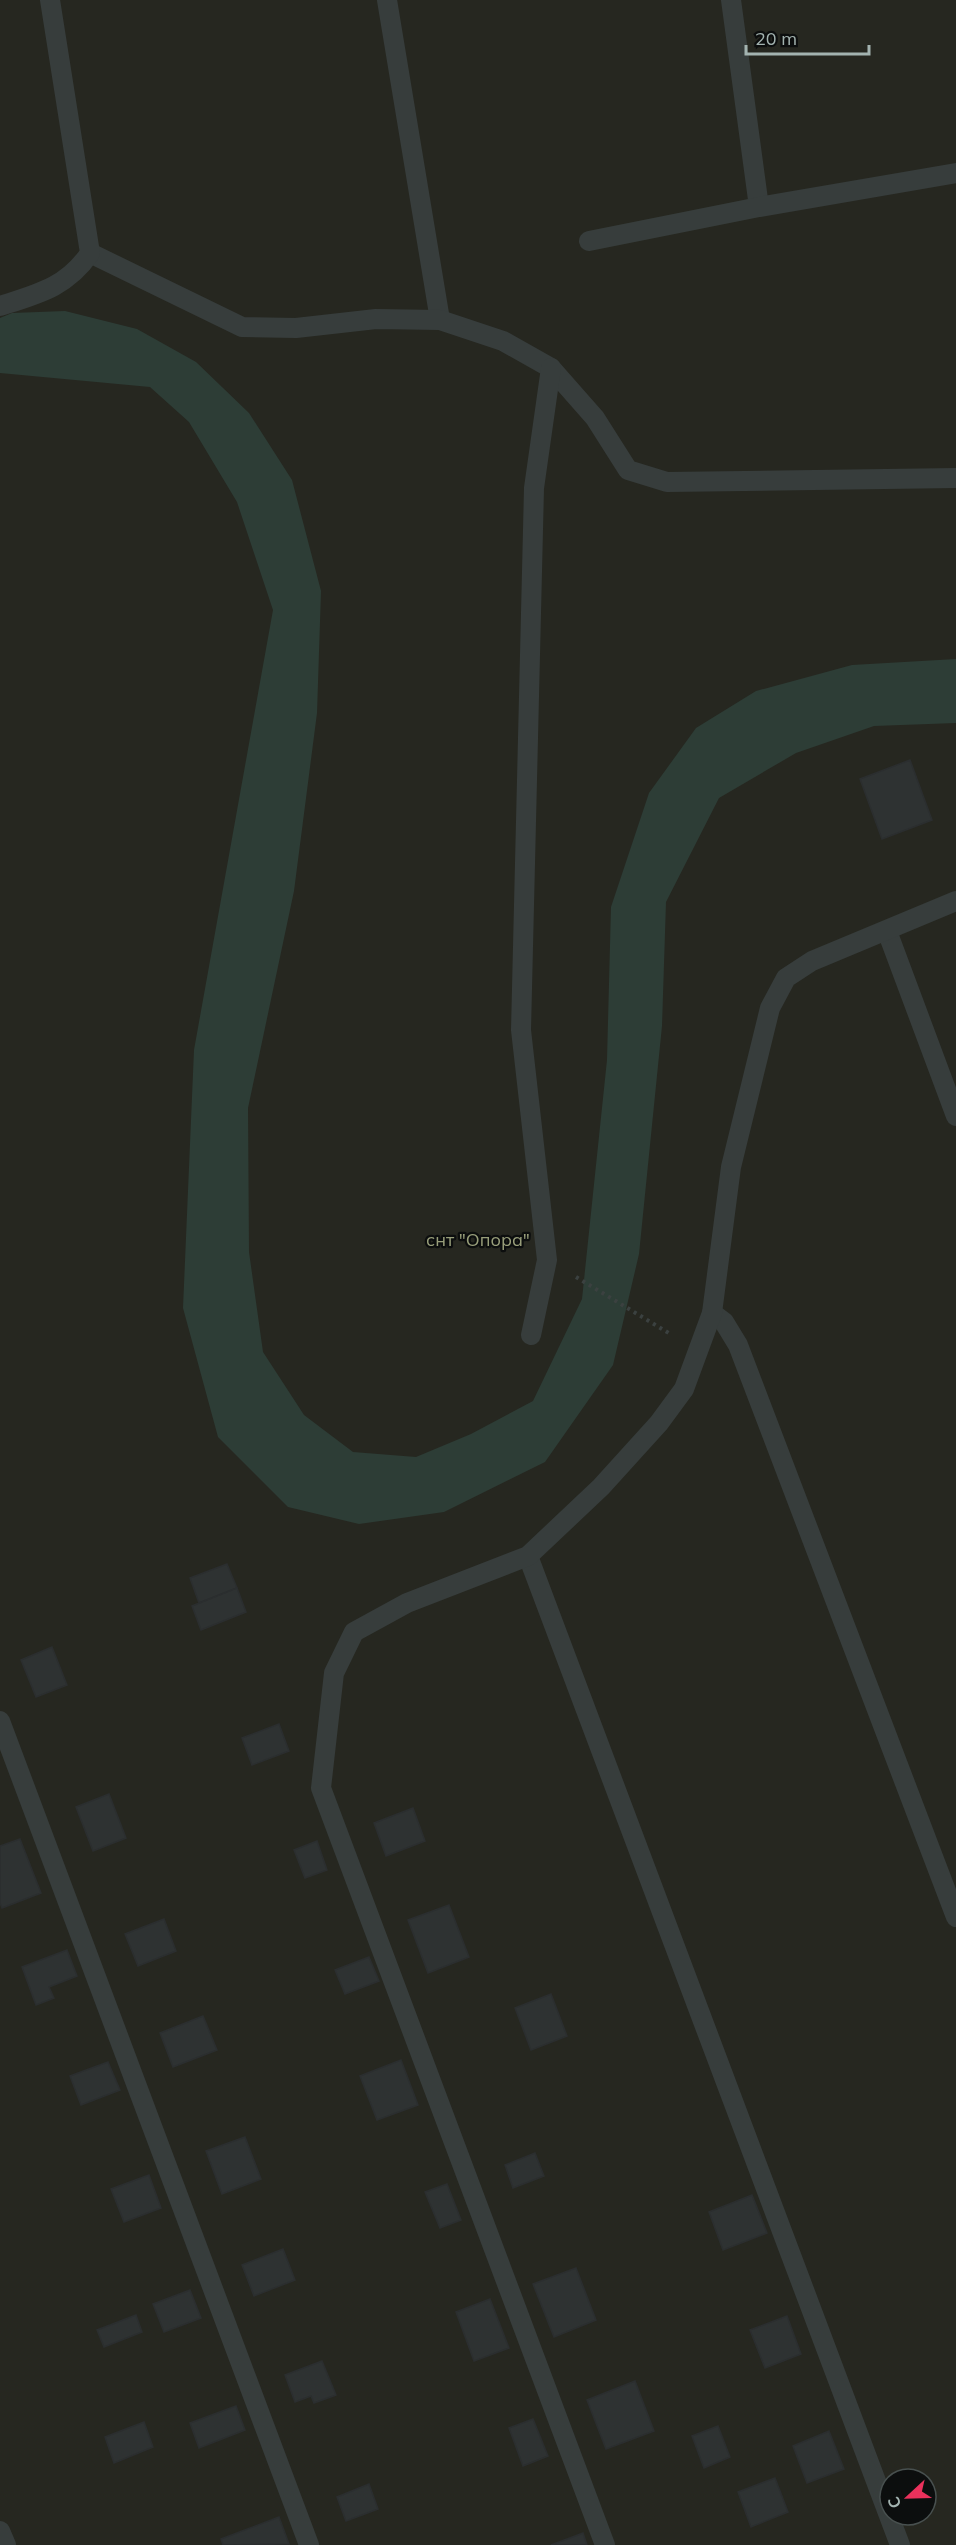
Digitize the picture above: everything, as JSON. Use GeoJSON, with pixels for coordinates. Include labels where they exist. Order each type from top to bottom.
{"type":"FeatureCollection","features":[{"type":"Feature","properties":{"kind":"lane"},"geometry":{"type":"LineString","coordinates":[[0,306],[60,285],[80,268],[90,252],[50,0]]}},
{"type":"Feature","properties":{"kind":"lane"},"geometry":{"type":"LineString","coordinates":[[387,0],[440,320]]}},
{"type":"Feature","properties":{"kind":"lane"},"geometry":{"type":"LineString","coordinates":[[731,0],[759,207]]}},
{"type":"Feature","properties":{"kind":"lane"},"geometry":{"type":"LineString","coordinates":[[589,241],[759,207],[956,173]]}},
{"type":"Feature","properties":{"kind":"lane"},"geometry":{"type":"LineString","coordinates":[[90,252],[242,327],[296,328],[376,319],[440,320],[503,341],[551,368],[595,418],[628,470],[667,482],[956,478]]}},
{"type":"Feature","properties":{"kind":"lane"},"geometry":{"type":"LineString","coordinates":[[531,1335],[547,1260],[521,1030],[534,488],[551,368]]}},
{"type":"Feature","properties":{"kind":"lane"},"geometry":{"type":"LineString","coordinates":[[605,2545],[321,1788],[334,1673],[354,1632],[406,1603],[528,1557],[601,1487],[659,1423],[684,1389],[712,1313],[731,1167],[770,1008],[786,978],[812,961],[956,901]]}},
{"type":"Feature","properties":{"kind":"lane"},"geometry":{"type":"LineString","coordinates":[[887,931],[956,1116]]}},
{"type":"Feature","properties":{"kind":"lane"},"geometry":{"type":"LineString","coordinates":[[712,1313],[724,1322],[738,1345],[956,1917]]}},
{"type":"Feature","properties":{"kind":"lane"},"geometry":{"type":"LineString","coordinates":[[528,1557],[900,2545]]}},
{"type":"Feature","properties":{"kind":"lane"},"geometry":{"type":"LineString","coordinates":[[0,1721],[309,2545]]}},
{"type":"Feature","properties":{"kind":"lane"},"geometry":{"type":"LineString","coordinates":[[0,2531],[6,2545]]}},
{"type":"Feature","properties":{"kind":"path"},"geometry":{"type":"LineString","coordinates":[[576,1277],[672,1335]]}},
{"type":"Feature","properties":{"kind":"green space","name":"снт \"Опора\""},"geometry":{"type":"Polygon","coordinates":[[[0,0],[956,0],[956,2545],[0,2545],[0,0]]]}},
{"type":"Feature","properties":{"kind":"shaded area"},"geometry":{"type":"Polygon","coordinates":[[[65,311],[137,329],[196,362],[249,413],[292,480],[321,591],[317,713],[294,891],[248,1108],[249,1252],[263,1352],[304,1415],[353,1452],[416,1457],[471,1434],[533,1401],[582,1299],[607,1060],[611,907],[649,793],[696,728],[756,691],[852,665],[956,659],[956,723],[874,726],[796,753],[719,798],[666,902],[662,1026],[639,1254],[613,1365],[545,1462],[444,1512],[359,1524],[288,1507],[218,1437],[183,1308],[194,1050],[273,610],[237,502],[189,422],[150,387],[0,373],[0,318],[12,313],[65,311]]]}},
{"type":"Feature","properties":{"kind":"building"},"geometry":{"type":"Polygon","coordinates":[[[910,760],[932,820],[882,839],[860,779],[910,760]]]}},
{"type":"Feature","properties":{"kind":"building"},"geometry":{"type":"Polygon","coordinates":[[[227,1564],[237,1588],[199,1603],[190,1578],[227,1564]]]}},
{"type":"Feature","properties":{"kind":"building"},"geometry":{"type":"Polygon","coordinates":[[[237,1588],[246,1612],[201,1630],[192,1606],[237,1588]]]}},
{"type":"Feature","properties":{"kind":"building"},"geometry":{"type":"Polygon","coordinates":[[[52,1647],[67,1685],[36,1697],[21,1660],[52,1647]]]}},
{"type":"Feature","properties":{"kind":"building"},"geometry":{"type":"Polygon","coordinates":[[[279,1724],[289,1751],[252,1765],[242,1738],[279,1724]]]}},
{"type":"Feature","properties":{"kind":"building"},"geometry":{"type":"Polygon","coordinates":[[[109,1794],[126,1838],[93,1851],[76,1807],[109,1794]]]}},
{"type":"Feature","properties":{"kind":"building"},"geometry":{"type":"Polygon","coordinates":[[[413,1808],[425,1841],[386,1856],[374,1823],[413,1808]]]}},
{"type":"Feature","properties":{"kind":"building"},"geometry":{"type":"Polygon","coordinates":[[[20,1839],[41,1893],[2,1908],[0,1903],[0,1846],[20,1839]]]}},
{"type":"Feature","properties":{"kind":"building"},"geometry":{"type":"Polygon","coordinates":[[[317,1841],[327,1870],[305,1878],[294,1850],[317,1841]]]}},
{"type":"Feature","properties":{"kind":"building"},"geometry":{"type":"Polygon","coordinates":[[[449,1905],[469,1957],[428,1973],[408,1920],[449,1905]]]}},
{"type":"Feature","properties":{"kind":"building"},"geometry":{"type":"Polygon","coordinates":[[[164,1919],[176,1951],[138,1966],[125,1934],[164,1919]]]}},
{"type":"Feature","properties":{"kind":"building"},"geometry":{"type":"Polygon","coordinates":[[[67,1950],[77,1976],[49,1987],[54,1998],[36,2005],[22,1967],[67,1950]]]}},
{"type":"Feature","properties":{"kind":"building"},"geometry":{"type":"Polygon","coordinates":[[[369,1957],[379,1981],[345,1994],[335,1970],[369,1957]]]}},
{"type":"Feature","properties":{"kind":"building"},"geometry":{"type":"Polygon","coordinates":[[[551,1994],[567,2036],[531,2050],[515,2008],[551,1994]]]}},
{"type":"Feature","properties":{"kind":"building"},"geometry":{"type":"Polygon","coordinates":[[[203,2016],[217,2050],[173,2067],[160,2033],[203,2016]]]}},
{"type":"Feature","properties":{"kind":"building"},"geometry":{"type":"Polygon","coordinates":[[[401,2060],[418,2105],[377,2120],[360,2076],[401,2060]]]}},
{"type":"Feature","properties":{"kind":"building"},"geometry":{"type":"Polygon","coordinates":[[[108,2062],[120,2090],[81,2105],[70,2076],[108,2062]]]}},
{"type":"Feature","properties":{"kind":"building"},"geometry":{"type":"Polygon","coordinates":[[[245,2137],[261,2179],[222,2194],[206,2151],[245,2137]]]}},
{"type":"Feature","properties":{"kind":"building"},"geometry":{"type":"Polygon","coordinates":[[[535,2153],[544,2176],[513,2188],[505,2165],[535,2153]]]}},
{"type":"Feature","properties":{"kind":"building"},"geometry":{"type":"Polygon","coordinates":[[[149,2175],[161,2208],[124,2222],[111,2189],[149,2175]]]}},
{"type":"Feature","properties":{"kind":"building"},"geometry":{"type":"Polygon","coordinates":[[[447,2184],[461,2220],[440,2228],[425,2192],[447,2184]]]}},
{"type":"Feature","properties":{"kind":"building"},"geometry":{"type":"Polygon","coordinates":[[[752,2195],[767,2233],[723,2250],[709,2212],[752,2195]]]}},
{"type":"Feature","properties":{"kind":"building"},"geometry":{"type":"Polygon","coordinates":[[[283,2249],[295,2280],[254,2296],[242,2265],[283,2249]]]}},
{"type":"Feature","properties":{"kind":"building"},"geometry":{"type":"Polygon","coordinates":[[[576,2268],[596,2320],[554,2337],[533,2284],[576,2268]]]}},
{"type":"Feature","properties":{"kind":"building"},"geometry":{"type":"Polygon","coordinates":[[[190,2290],[201,2318],[164,2332],[153,2304],[190,2290]]]}},
{"type":"Feature","properties":{"kind":"building"},"geometry":{"type":"Polygon","coordinates":[[[490,2299],[509,2348],[474,2361],[456,2312],[490,2299]]]}},
{"type":"Feature","properties":{"kind":"building"},"geometry":{"type":"Polygon","coordinates":[[[136,2315],[142,2332],[104,2347],[97,2330],[136,2315]]]}},
{"type":"Feature","properties":{"kind":"building"},"geometry":{"type":"Polygon","coordinates":[[[787,2316],[801,2354],[765,2368],[750,2330],[787,2316]]]}},
{"type":"Feature","properties":{"kind":"building"},"geometry":{"type":"Polygon","coordinates":[[[322,2361],[336,2395],[314,2403],[311,2396],[295,2402],[285,2375],[322,2361]]]}},
{"type":"Feature","properties":{"kind":"building"},"geometry":{"type":"Polygon","coordinates":[[[635,2381],[654,2431],[606,2449],[587,2400],[635,2381]]]}},
{"type":"Feature","properties":{"kind":"building"},"geometry":{"type":"Polygon","coordinates":[[[236,2406],[245,2430],[199,2448],[190,2423],[236,2406]]]}},
{"type":"Feature","properties":{"kind":"building"},"geometry":{"type":"Polygon","coordinates":[[[533,2419],[548,2456],[523,2466],[509,2428],[533,2419]]]}},
{"type":"Feature","properties":{"kind":"building"},"geometry":{"type":"Polygon","coordinates":[[[144,2422],[153,2447],[114,2463],[105,2437],[144,2422]]]}},
{"type":"Feature","properties":{"kind":"building"},"geometry":{"type":"Polygon","coordinates":[[[718,2426],[730,2457],[704,2468],[692,2436],[718,2426]]]}},
{"type":"Feature","properties":{"kind":"building"},"geometry":{"type":"Polygon","coordinates":[[[829,2431],[844,2469],[807,2483],[793,2446],[829,2431]]]}},
{"type":"Feature","properties":{"kind":"building"},"geometry":{"type":"Polygon","coordinates":[[[775,2478],[788,2512],[751,2527],[738,2492],[775,2478]]]}},
{"type":"Feature","properties":{"kind":"building"},"geometry":{"type":"Polygon","coordinates":[[[369,2484],[378,2509],[346,2521],[337,2497],[369,2484]]]}},
{"type":"Feature","properties":{"kind":"building"},"geometry":{"type":"Polygon","coordinates":[[[279,2517],[289,2544],[223,2545],[221,2539],[279,2517]]]}},
{"type":"Feature","properties":{"kind":"building"},"geometry":{"type":"Polygon","coordinates":[[[583,2533],[587,2545],[551,2545],[583,2533]]]}}]}
